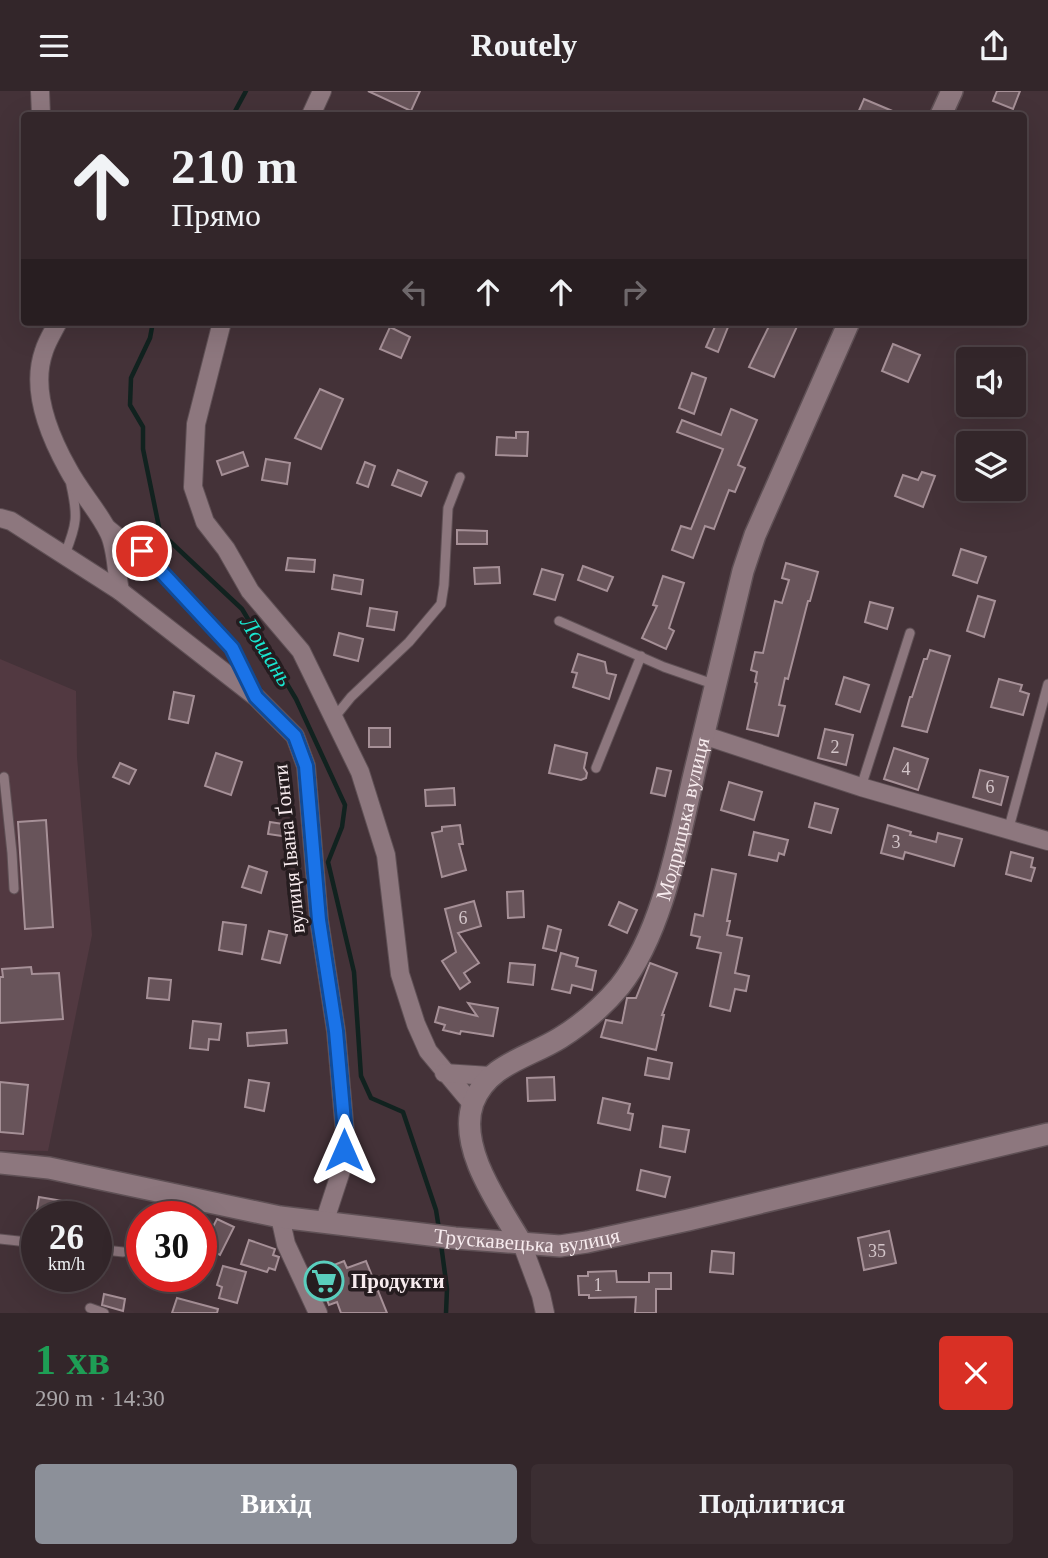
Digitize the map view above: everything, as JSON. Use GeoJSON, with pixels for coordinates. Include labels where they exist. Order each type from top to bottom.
{"type":"FeatureCollection","features":[{"type":"Feature","properties":{"kind":"street"},"geometry":{"type":"LineString","coordinates":[[40,91],[41,112]]}},
{"type":"Feature","properties":{"kind":"street"},"geometry":{"type":"LineString","coordinates":[[313,112],[322,91]]}},
{"type":"Feature","properties":{"kind":"street"},"geometry":{"type":"LineString","coordinates":[[942,112],[951,91]]}},
{"type":"Feature","properties":{"kind":"street"},"geometry":{"type":"LineString","coordinates":[[56,326],[44,351],[39,374],[40,396],[47,422],[68,470],[111,536],[120,591]]}},
{"type":"Feature","properties":{"kind":"street"},"geometry":{"type":"LineString","coordinates":[[221,326],[196,424],[193,487],[205,522],[226,549],[250,591],[302,651],[360,772],[386,855],[400,974],[416,1024],[428,1051],[473,1105]]}},
{"type":"Feature","properties":{"kind":"street","name":"Модрицька вулиця"},"geometry":{"type":"LineString","coordinates":[[522,1244],[471,1146],[468,1126],[473,1105],[490,1076],[560,1038],[585,1018],[620,986],[639,956],[663,894],[743,571],[755,535],[847,326]]}},
{"type":"Feature","properties":{"kind":"street","name":"вулиця Івана Ґонти"},"geometry":{"type":"LineString","coordinates":[[0,518],[11,521],[120,591],[256,697],[295,736],[306,766],[319,920],[336,1031],[345,1133],[342,1168],[324,1223]]}},
{"type":"Feature","properties":{"kind":"street"},"geometry":{"type":"LineString","coordinates":[[703,735],[861,787],[1048,841]]}},
{"type":"Feature","properties":{"kind":"street"},"geometry":{"type":"LineString","coordinates":[[444,1073],[490,1076]]}},
{"type":"Feature","properties":{"kind":"street","name":"Трускавецька вулиця"},"geometry":{"type":"LineString","coordinates":[[0,1163],[49,1168],[279,1217],[455,1238],[560,1245],[587,1242],[1048,1134]]}},
{"type":"Feature","properties":{"kind":"street"},"geometry":{"type":"LineString","coordinates":[[279,1217],[286,1244],[318,1313]]}},
{"type":"Feature","properties":{"kind":"street"},"geometry":{"type":"LineString","coordinates":[[522,1244],[541,1295],[543,1313]]}},
{"type":"Feature","properties":{"kind":"lane"},"geometry":{"type":"LineString","coordinates":[[65,554],[78,512],[68,470]]}},
{"type":"Feature","properties":{"kind":"lane"},"geometry":{"type":"LineString","coordinates":[[333,720],[351,697],[409,642],[441,604],[448,508],[460,477]]}},
{"type":"Feature","properties":{"kind":"lane"},"geometry":{"type":"LineString","coordinates":[[100,516],[142,551],[232,648],[256,697]]}},
{"type":"Feature","properties":{"kind":"lane"},"geometry":{"type":"LineString","coordinates":[[559,621],[716,685]]}},
{"type":"Feature","properties":{"kind":"lane"},"geometry":{"type":"LineString","coordinates":[[861,787],[910,633]]}},
{"type":"Feature","properties":{"kind":"lane"},"geometry":{"type":"LineString","coordinates":[[596,768],[640,656]]}},
{"type":"Feature","properties":{"kind":"lane"},"geometry":{"type":"LineString","coordinates":[[1008,831],[1048,684]]}},
{"type":"Feature","properties":{"kind":"lane"},"geometry":{"type":"LineString","coordinates":[[4,778],[14,889]]}},
{"type":"Feature","properties":{"kind":"lane"},"geometry":{"type":"LineString","coordinates":[[0,854],[12,853]]}},
{"type":"Feature","properties":{"kind":"lane"},"geometry":{"type":"LineString","coordinates":[[0,1239],[21,1241]]}},
{"type":"Feature","properties":{"kind":"lane"},"geometry":{"type":"LineString","coordinates":[[112,1251],[123,1252]]}},
{"type":"Feature","properties":{"kind":"lane"},"geometry":{"type":"LineString","coordinates":[[90,1308],[104,1313]]}},
{"type":"Feature","properties":{"kind":"shaded area"},"geometry":{"type":"Polygon","coordinates":[[[0,659],[76,691],[77,757],[92,935],[48,1151],[0,1150],[0,659]]]}},
{"type":"Feature","properties":{"kind":"building"},"geometry":{"type":"Polygon","coordinates":[[[368,91],[420,91],[411,111],[368,91]]]}},
{"type":"Feature","properties":{"kind":"building"},"geometry":{"type":"Polygon","coordinates":[[[997,91],[1020,91],[1013,109],[993,101],[997,91]]]}},
{"type":"Feature","properties":{"kind":"building"},"geometry":{"type":"Polygon","coordinates":[[[864,99],[895,112],[858,112],[864,99]]]}},
{"type":"Feature","properties":{"kind":"building"},"geometry":{"type":"Polygon","coordinates":[[[715,326],[728,327],[718,352],[706,347],[715,326]]]}},
{"type":"Feature","properties":{"kind":"building"},"geometry":{"type":"Polygon","coordinates":[[[769,326],[797,326],[774,377],[749,367],[769,326]]]}},
{"type":"Feature","properties":{"kind":"building"},"geometry":{"type":"Polygon","coordinates":[[[390,327],[410,337],[401,358],[380,349],[390,327]]]}},
{"type":"Feature","properties":{"kind":"building"},"geometry":{"type":"Polygon","coordinates":[[[893,344],[920,355],[908,382],[882,371],[893,344]]]}},
{"type":"Feature","properties":{"kind":"building"},"geometry":{"type":"Polygon","coordinates":[[[692,373],[706,378],[694,414],[679,408],[692,373]]]}},
{"type":"Feature","properties":{"kind":"building"},"geometry":{"type":"Polygon","coordinates":[[[320,389],[343,399],[321,449],[295,438],[320,389]]]}},
{"type":"Feature","properties":{"kind":"building"},"geometry":{"type":"Polygon","coordinates":[[[731,409],[757,420],[738,465],[745,468],[735,492],[729,490],[714,529],[705,526],[693,558],[672,550],[681,526],[691,529],[723,449],[677,432],[682,420],[721,435],[731,409]]]}},
{"type":"Feature","properties":{"kind":"building"},"geometry":{"type":"Polygon","coordinates":[[[516,432],[528,432],[527,456],[496,455],[497,437],[516,438],[516,432]]]}},
{"type":"Feature","properties":{"kind":"building"},"geometry":{"type":"Polygon","coordinates":[[[243,452],[248,466],[222,475],[217,461],[243,452]]]}},
{"type":"Feature","properties":{"kind":"building"},"geometry":{"type":"Polygon","coordinates":[[[266,459],[290,463],[287,484],[262,480],[266,459]]]}},
{"type":"Feature","properties":{"kind":"building"},"geometry":{"type":"Polygon","coordinates":[[[365,462],[375,466],[368,487],[357,483],[365,462]]]}},
{"type":"Feature","properties":{"kind":"building"},"geometry":{"type":"Polygon","coordinates":[[[398,470],[427,482],[421,496],[392,485],[398,470]]]}},
{"type":"Feature","properties":{"kind":"building"},"geometry":{"type":"Polygon","coordinates":[[[922,472],[935,476],[923,507],[895,496],[903,475],[918,480],[922,472]]]}},
{"type":"Feature","properties":{"kind":"building"},"geometry":{"type":"Polygon","coordinates":[[[457,530],[487,531],[487,544],[457,544],[457,530]]]}},
{"type":"Feature","properties":{"kind":"building"},"geometry":{"type":"Polygon","coordinates":[[[961,549],[986,557],[977,583],[953,575],[961,549]]]}},
{"type":"Feature","properties":{"kind":"building"},"geometry":{"type":"Polygon","coordinates":[[[288,558],[315,560],[314,572],[286,570],[288,558]]]}},
{"type":"Feature","properties":{"kind":"building"},"geometry":{"type":"Polygon","coordinates":[[[786,563],[818,572],[788,679],[785,678],[779,705],[785,706],[778,736],[747,729],[757,683],[757,672],[751,670],[755,652],[763,653],[775,601],[782,603],[789,580],[782,578],[786,563]]]}},
{"type":"Feature","properties":{"kind":"building"},"geometry":{"type":"Polygon","coordinates":[[[583,566],[613,577],[607,591],[578,580],[583,566]]]}},
{"type":"Feature","properties":{"kind":"building"},"geometry":{"type":"Polygon","coordinates":[[[499,567],[500,583],[475,584],[474,568],[499,567]]]}},
{"type":"Feature","properties":{"kind":"building"},"geometry":{"type":"Polygon","coordinates":[[[542,569],[563,575],[555,600],[534,594],[542,569]]]}},
{"type":"Feature","properties":{"kind":"building"},"geometry":{"type":"Polygon","coordinates":[[[334,575],[363,580],[361,594],[332,589],[334,575]]]}},
{"type":"Feature","properties":{"kind":"building"},"geometry":{"type":"Polygon","coordinates":[[[663,576],[684,583],[669,628],[674,631],[666,649],[642,638],[657,606],[653,605],[663,576]]]}},
{"type":"Feature","properties":{"kind":"building"},"geometry":{"type":"Polygon","coordinates":[[[978,596],[995,601],[984,637],[967,631],[978,596]]]}},
{"type":"Feature","properties":{"kind":"building"},"geometry":{"type":"Polygon","coordinates":[[[870,602],[893,608],[887,629],[865,622],[870,602]]]}},
{"type":"Feature","properties":{"kind":"building"},"geometry":{"type":"Polygon","coordinates":[[[370,608],[397,612],[394,630],[367,626],[370,608]]]}},
{"type":"Feature","properties":{"kind":"building"},"geometry":{"type":"Polygon","coordinates":[[[339,633],[363,639],[358,661],[334,655],[339,633]]]}},
{"type":"Feature","properties":{"kind":"building"},"geometry":{"type":"Polygon","coordinates":[[[930,650],[950,656],[927,732],[902,726],[924,659],[927,659],[930,650]]]}},
{"type":"Feature","properties":{"kind":"building"},"geometry":{"type":"Polygon","coordinates":[[[578,654],[605,662],[607,673],[616,675],[609,699],[573,687],[577,673],[572,672],[578,654]]]}},
{"type":"Feature","properties":{"kind":"building"},"geometry":{"type":"Polygon","coordinates":[[[844,677],[869,685],[860,712],[836,704],[844,677]]]}},
{"type":"Feature","properties":{"kind":"building"},"geometry":{"type":"Polygon","coordinates":[[[999,679],[1022,685],[1020,691],[1029,694],[1023,715],[991,707],[999,679]]]}},
{"type":"Feature","properties":{"kind":"building"},"geometry":{"type":"Polygon","coordinates":[[[174,692],[194,696],[188,723],[169,719],[174,692]]]}},
{"type":"Feature","properties":{"kind":"building"},"geometry":{"type":"Polygon","coordinates":[[[369,728],[390,728],[390,747],[369,747],[369,728]]]}},
{"type":"Feature","properties":{"kind":"building"},"geometry":{"type":"Polygon","coordinates":[[[825,729],[853,735],[846,765],[818,758],[825,729]]]}},
{"type":"Feature","properties":{"kind":"building"},"geometry":{"type":"Polygon","coordinates":[[[555,745],[587,753],[584,768],[586,778],[581,780],[549,773],[555,745]]]}},
{"type":"Feature","properties":{"kind":"building"},"geometry":{"type":"Polygon","coordinates":[[[894,748],[928,759],[918,790],[884,779],[894,748]]]}},
{"type":"Feature","properties":{"kind":"building"},"geometry":{"type":"Polygon","coordinates":[[[216,753],[242,762],[231,795],[205,786],[216,753]]]}},
{"type":"Feature","properties":{"kind":"building"},"geometry":{"type":"Polygon","coordinates":[[[120,763],[136,770],[129,784],[113,777],[120,763]]]}},
{"type":"Feature","properties":{"kind":"building"},"geometry":{"type":"Polygon","coordinates":[[[657,768],[671,771],[665,796],[651,793],[657,768]]]}},
{"type":"Feature","properties":{"kind":"building"},"geometry":{"type":"Polygon","coordinates":[[[980,770],[1008,777],[1001,805],[973,797],[980,770]]]}},
{"type":"Feature","properties":{"kind":"building"},"geometry":{"type":"Polygon","coordinates":[[[729,782],[762,792],[754,820],[721,810],[729,782]]]}},
{"type":"Feature","properties":{"kind":"building"},"geometry":{"type":"Polygon","coordinates":[[[454,788],[455,805],[426,806],[425,790],[454,788]]]}},
{"type":"Feature","properties":{"kind":"building"},"geometry":{"type":"Polygon","coordinates":[[[815,803],[838,809],[831,833],[809,827],[815,803]]]}},
{"type":"Feature","properties":{"kind":"building"},"geometry":{"type":"Polygon","coordinates":[[[46,820],[53,927],[25,929],[18,822],[46,820]]]}},
{"type":"Feature","properties":{"kind":"building"},"geometry":{"type":"Polygon","coordinates":[[[270,822],[290,825],[289,837],[268,834],[270,822]]]}},
{"type":"Feature","properties":{"kind":"building"},"geometry":{"type":"Polygon","coordinates":[[[460,825],[463,844],[459,844],[466,870],[442,877],[432,833],[442,831],[442,827],[460,825]]]}},
{"type":"Feature","properties":{"kind":"building"},"geometry":{"type":"Polygon","coordinates":[[[888,825],[936,842],[938,833],[962,839],[954,866],[905,852],[903,859],[881,853],[888,825]]]}},
{"type":"Feature","properties":{"kind":"building"},"geometry":{"type":"Polygon","coordinates":[[[754,832],[788,840],[784,855],[779,853],[777,861],[749,855],[754,832]]]}},
{"type":"Feature","properties":{"kind":"building"},"geometry":{"type":"Polygon","coordinates":[[[1011,852],[1033,858],[1031,867],[1035,868],[1031,881],[1006,874],[1011,852]]]}},
{"type":"Feature","properties":{"kind":"building"},"geometry":{"type":"Polygon","coordinates":[[[249,866],[267,872],[261,893],[242,887],[249,866]]]}},
{"type":"Feature","properties":{"kind":"building"},"geometry":{"type":"Polygon","coordinates":[[[712,869],[736,874],[727,935],[742,938],[735,973],[749,976],[746,991],[735,989],[730,1011],[710,1006],[721,953],[697,948],[700,937],[691,935],[695,914],[703,916],[712,869]]]}},
{"type":"Feature","properties":{"kind":"building"},"geometry":{"type":"Polygon","coordinates":[[[523,891],[524,917],[508,918],[507,892],[523,891]]]}},
{"type":"Feature","properties":{"kind":"building"},"geometry":{"type":"Polygon","coordinates":[[[474,901],[481,926],[458,933],[479,963],[464,973],[470,982],[460,989],[442,961],[456,952],[445,909],[474,901]]]}},
{"type":"Feature","properties":{"kind":"building"},"geometry":{"type":"Polygon","coordinates":[[[619,902],[637,910],[627,933],[609,925],[619,902]]]}},
{"type":"Feature","properties":{"kind":"building"},"geometry":{"type":"Polygon","coordinates":[[[223,922],[246,925],[242,954],[219,950],[223,922]]]}},
{"type":"Feature","properties":{"kind":"building"},"geometry":{"type":"Polygon","coordinates":[[[548,926],[561,930],[556,951],[543,948],[548,926]]]}},
{"type":"Feature","properties":{"kind":"building"},"geometry":{"type":"Polygon","coordinates":[[[269,931],[287,935],[280,963],[262,959],[269,931]]]}},
{"type":"Feature","properties":{"kind":"building"},"geometry":{"type":"Polygon","coordinates":[[[561,953],[578,958],[576,966],[596,971],[592,990],[572,985],[570,993],[552,989],[561,953]]]}},
{"type":"Feature","properties":{"kind":"building"},"geometry":{"type":"Polygon","coordinates":[[[510,963],[535,965],[533,985],[508,982],[510,963]]]}},
{"type":"Feature","properties":{"kind":"building"},"geometry":{"type":"Polygon","coordinates":[[[650,963],[677,973],[662,1015],[656,1050],[601,1037],[606,1020],[622,1023],[627,998],[636,998],[650,963]]]}},
{"type":"Feature","properties":{"kind":"building"},"geometry":{"type":"Polygon","coordinates":[[[31,967],[32,974],[59,973],[63,1019],[0,1023],[2,969],[31,967]]]}},
{"type":"Feature","properties":{"kind":"building"},"geometry":{"type":"Polygon","coordinates":[[[149,978],[171,980],[169,1000],[147,998],[149,978]]]}},
{"type":"Feature","properties":{"kind":"building"},"geometry":{"type":"Polygon","coordinates":[[[468,1003],[498,1008],[493,1036],[443,1030],[445,1025],[435,1022],[439,1007],[477,1016],[468,1003]]]}},
{"type":"Feature","properties":{"kind":"building"},"geometry":{"type":"Polygon","coordinates":[[[193,1021],[221,1024],[219,1040],[209,1039],[208,1050],[190,1048],[193,1021]]]}},
{"type":"Feature","properties":{"kind":"building"},"geometry":{"type":"Polygon","coordinates":[[[286,1030],[287,1043],[248,1046],[247,1033],[286,1030]]]}},
{"type":"Feature","properties":{"kind":"building"},"geometry":{"type":"Polygon","coordinates":[[[648,1058],[672,1063],[669,1079],[645,1075],[648,1058]]]}},
{"type":"Feature","properties":{"kind":"building"},"geometry":{"type":"Polygon","coordinates":[[[554,1077],[555,1100],[528,1101],[527,1078],[554,1077]]]}},
{"type":"Feature","properties":{"kind":"building"},"geometry":{"type":"Polygon","coordinates":[[[249,1080],[269,1083],[264,1111],[245,1107],[249,1080]]]}},
{"type":"Feature","properties":{"kind":"building"},"geometry":{"type":"Polygon","coordinates":[[[0,1082],[28,1085],[23,1134],[0,1132],[0,1082]]]}},
{"type":"Feature","properties":{"kind":"building"},"geometry":{"type":"Polygon","coordinates":[[[603,1098],[630,1104],[628,1113],[633,1114],[630,1130],[598,1123],[603,1098]]]}},
{"type":"Feature","properties":{"kind":"building"},"geometry":{"type":"Polygon","coordinates":[[[663,1126],[689,1130],[685,1152],[660,1147],[663,1126]]]}},
{"type":"Feature","properties":{"kind":"building"},"geometry":{"type":"Polygon","coordinates":[[[641,1170],[670,1177],[665,1197],[637,1190],[641,1170]]]}},
{"type":"Feature","properties":{"kind":"building"},"geometry":{"type":"Polygon","coordinates":[[[39,1197],[63,1201],[38,1201],[39,1197]]]}},
{"type":"Feature","properties":{"kind":"building"},"geometry":{"type":"Polygon","coordinates":[[[217,1219],[234,1227],[220,1255],[217,1253],[217,1219]]]}},
{"type":"Feature","properties":{"kind":"building"},"geometry":{"type":"Polygon","coordinates":[[[889,1231],[896,1263],[864,1270],[858,1238],[889,1231]]]}},
{"type":"Feature","properties":{"kind":"building"},"geometry":{"type":"Polygon","coordinates":[[[249,1240],[275,1249],[273,1255],[279,1257],[275,1270],[269,1268],[267,1272],[241,1264],[249,1240]]]}},
{"type":"Feature","properties":{"kind":"building"},"geometry":{"type":"Polygon","coordinates":[[[712,1251],[734,1253],[733,1274],[710,1272],[712,1251]]]}},
{"type":"Feature","properties":{"kind":"building"},"geometry":{"type":"Polygon","coordinates":[[[344,1261],[347,1268],[366,1261],[387,1313],[341,1313],[337,1302],[329,1305],[319,1279],[329,1275],[326,1268],[344,1261]]]}},
{"type":"Feature","properties":{"kind":"building"},"geometry":{"type":"Polygon","coordinates":[[[223,1266],[246,1272],[237,1303],[219,1298],[222,1287],[217,1285],[223,1266]]]}},
{"type":"Feature","properties":{"kind":"building"},"geometry":{"type":"Polygon","coordinates":[[[616,1271],[617,1282],[649,1282],[649,1273],[671,1273],[671,1289],[656,1289],[656,1313],[635,1313],[636,1297],[589,1298],[589,1295],[579,1295],[578,1276],[588,1276],[588,1272],[616,1271]]]}},
{"type":"Feature","properties":{"kind":"building"},"geometry":{"type":"Polygon","coordinates":[[[104,1294],[125,1299],[123,1311],[102,1305],[104,1294]]]}},
{"type":"Feature","properties":{"kind":"building"},"geometry":{"type":"Polygon","coordinates":[[[177,1298],[218,1309],[217,1313],[172,1313],[177,1298]]]}},
{"type":"Feature","properties":{"kind":"waterway","name":"Лошань"},"geometry":{"type":"LineString","coordinates":[[235,112],[246,91]]}},
{"type":"Feature","properties":{"kind":"waterway","name":"Лошань"},"geometry":{"type":"LineString","coordinates":[[152,326],[150,338],[131,378],[130,405],[143,427],[143,449],[160,532],[242,609],[296,699],[345,805],[342,827],[328,862],[354,972],[361,1076],[371,1098],[403,1112],[436,1210],[439,1229]]}},
{"type":"Feature","properties":{"kind":"waterway","name":"Лошань"},"geometry":{"type":"LineString","coordinates":[[441,1244],[447,1289],[446,1313]]}},
{"type":"Feature","properties":{"kind":"place","name":"Продукти"},"geometry":{"type":"Point","coordinates":[324,1281]}},
{"type":"Feature","properties":{"kind":"route"},"geometry":{"type":"LineString","coordinates":[[142,551],[232,648],[256,697],[280,718],[295,736],[302,752],[306,766],[319,920],[336,1031],[345,1133],[344,1150]]}}]}
